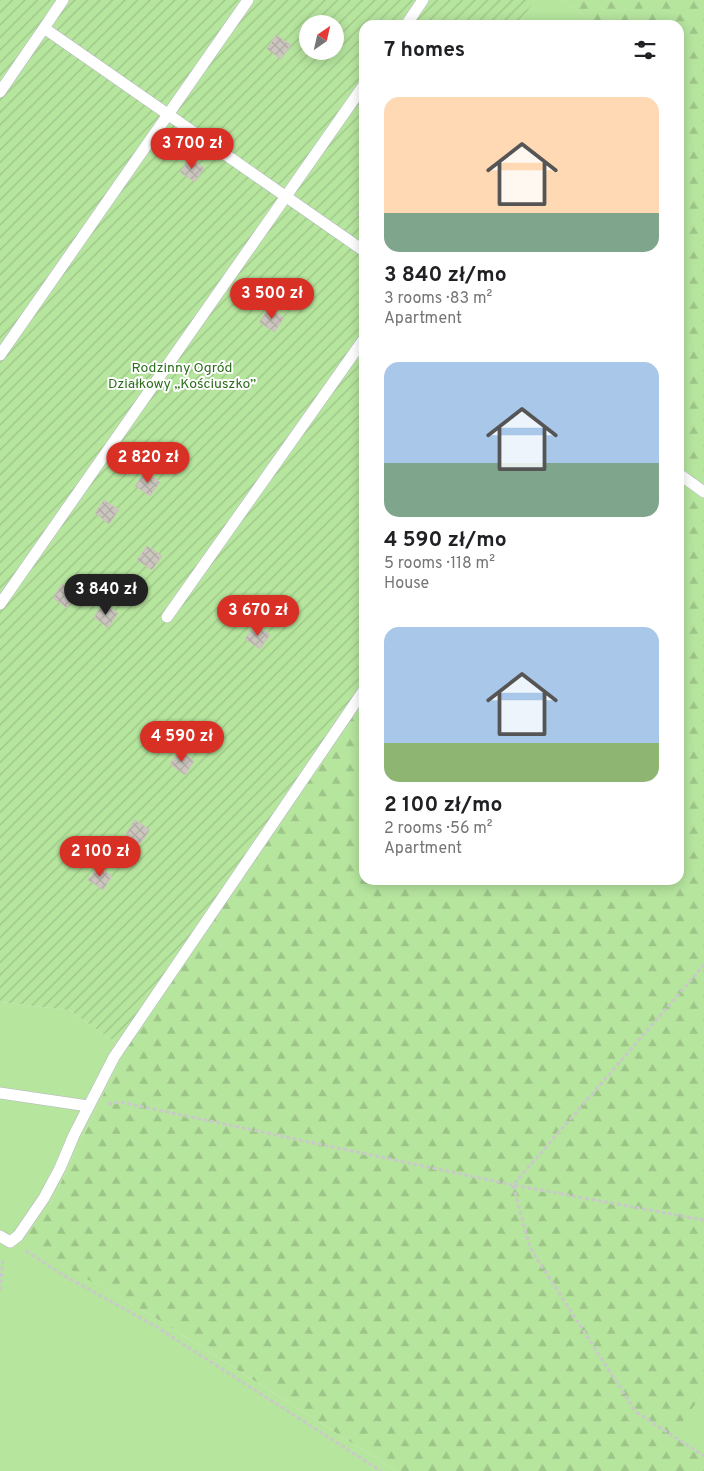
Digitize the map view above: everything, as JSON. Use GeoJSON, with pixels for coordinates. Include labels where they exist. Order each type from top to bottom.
{"type":"FeatureCollection","features":[{"type":"Feature","properties":{"kind":"lane"},"geometry":{"type":"LineString","coordinates":[[0,92],[63,0]]}},
{"type":"Feature","properties":{"kind":"lane"},"geometry":{"type":"LineString","coordinates":[[0,355],[248,0]]}},
{"type":"Feature","properties":{"kind":"lane"},"geometry":{"type":"LineString","coordinates":[[409,20],[423,0]]}},
{"type":"Feature","properties":{"kind":"lane"},"geometry":{"type":"LineString","coordinates":[[44,28],[359,247]]}},
{"type":"Feature","properties":{"kind":"lane"},"geometry":{"type":"LineString","coordinates":[[0,604],[359,92]]}},
{"type":"Feature","properties":{"kind":"lane"},"geometry":{"type":"LineString","coordinates":[[167,617],[359,346]]}},
{"type":"Feature","properties":{"kind":"lane"},"geometry":{"type":"LineString","coordinates":[[684,478],[704,492]]}},
{"type":"Feature","properties":{"kind":"lane"},"geometry":{"type":"LineString","coordinates":[[5,1239],[18,1236],[44,1198],[114,1057],[359,697]]}},
{"type":"Feature","properties":{"kind":"lane"},"geometry":{"type":"LineString","coordinates":[[0,1093],[88,1106]]}},
{"type":"Feature","properties":{"kind":"path"},"geometry":{"type":"LineString","coordinates":[[512,1185],[704,965]]}},
{"type":"Feature","properties":{"kind":"path"},"geometry":{"type":"LineString","coordinates":[[88,1106],[120,1102],[512,1185],[704,1220]]}},
{"type":"Feature","properties":{"kind":"path"},"geometry":{"type":"LineString","coordinates":[[512,1185],[530,1248],[636,1412],[704,1456]]}},
{"type":"Feature","properties":{"kind":"path"},"geometry":{"type":"LineString","coordinates":[[0,1290],[5,1239],[63,1275],[155,1326],[381,1471]]}},
{"type":"Feature","properties":{"kind":"green space","name":"Rodzinny Ogród Działkowy „Kościuszko”"},"geometry":{"type":"Polygon","coordinates":[[[0,0],[535,0],[521,20],[359,20],[359,706],[125,1049],[69,1010],[0,1002],[0,0]]]}},
{"type":"Feature","properties":{"kind":"green space"},"geometry":{"type":"Polygon","coordinates":[[[535,0],[563,0],[590,20],[521,20],[535,0]]]}},
{"type":"Feature","properties":{"kind":"green space"},"geometry":{"type":"Polygon","coordinates":[[[563,0],[704,0],[704,1393],[672,1435],[704,1456],[704,1471],[396,1471],[159,1320],[22,1242],[52,1201],[125,1049],[359,706],[359,885],[684,885],[684,20],[590,20],[563,0]]]}},
{"type":"Feature","properties":{"kind":"green space"},"geometry":{"type":"Polygon","coordinates":[[[0,1002],[69,1010],[125,1049],[52,1201],[23,1242],[159,1320],[396,1471],[0,1471],[0,1002]]]}},
{"type":"Feature","properties":{"kind":"green space"},"geometry":{"type":"Polygon","coordinates":[[[704,1393],[704,1456],[671,1435],[704,1393]]]}},
{"type":"Feature","properties":{"kind":"building"},"geometry":{"type":"Polygon","coordinates":[[[276,35],[291,45],[281,59],[267,49],[276,35]]]}},
{"type":"Feature","properties":{"kind":"building"},"geometry":{"type":"Polygon","coordinates":[[[190,158],[204,168],[195,182],[180,172],[190,158]]]}},
{"type":"Feature","properties":{"kind":"building"},"geometry":{"type":"Polygon","coordinates":[[[269,308],[284,318],[274,332],[259,322],[269,308]]]}},
{"type":"Feature","properties":{"kind":"building"},"geometry":{"type":"Polygon","coordinates":[[[145,472],[160,482],[150,496],[135,486],[145,472]]]}},
{"type":"Feature","properties":{"kind":"building"},"geometry":{"type":"Polygon","coordinates":[[[104,500],[119,510],[109,524],[95,513],[104,500]]]}},
{"type":"Feature","properties":{"kind":"building"},"geometry":{"type":"Polygon","coordinates":[[[147,546],[162,556],[152,570],[137,560],[147,546]]]}},
{"type":"Feature","properties":{"kind":"building"},"geometry":{"type":"Polygon","coordinates":[[[62,584],[77,594],[67,608],[53,598],[62,584]]]}},
{"type":"Feature","properties":{"kind":"building"},"geometry":{"type":"Polygon","coordinates":[[[103,604],[118,613],[108,628],[94,617],[103,604]]]}},
{"type":"Feature","properties":{"kind":"building"},"geometry":{"type":"Polygon","coordinates":[[[255,625],[270,635],[260,649],[245,639],[255,625]]]}},
{"type":"Feature","properties":{"kind":"building"},"geometry":{"type":"Polygon","coordinates":[[[180,750],[194,761],[185,775],[170,764],[180,750]]]}},
{"type":"Feature","properties":{"kind":"building"},"geometry":{"type":"Polygon","coordinates":[[[135,820],[150,830],[140,844],[126,834],[135,820]]]}},
{"type":"Feature","properties":{"kind":"building"},"geometry":{"type":"Polygon","coordinates":[[[98,866],[112,876],[103,890],[88,880],[98,866]]]}}]}
